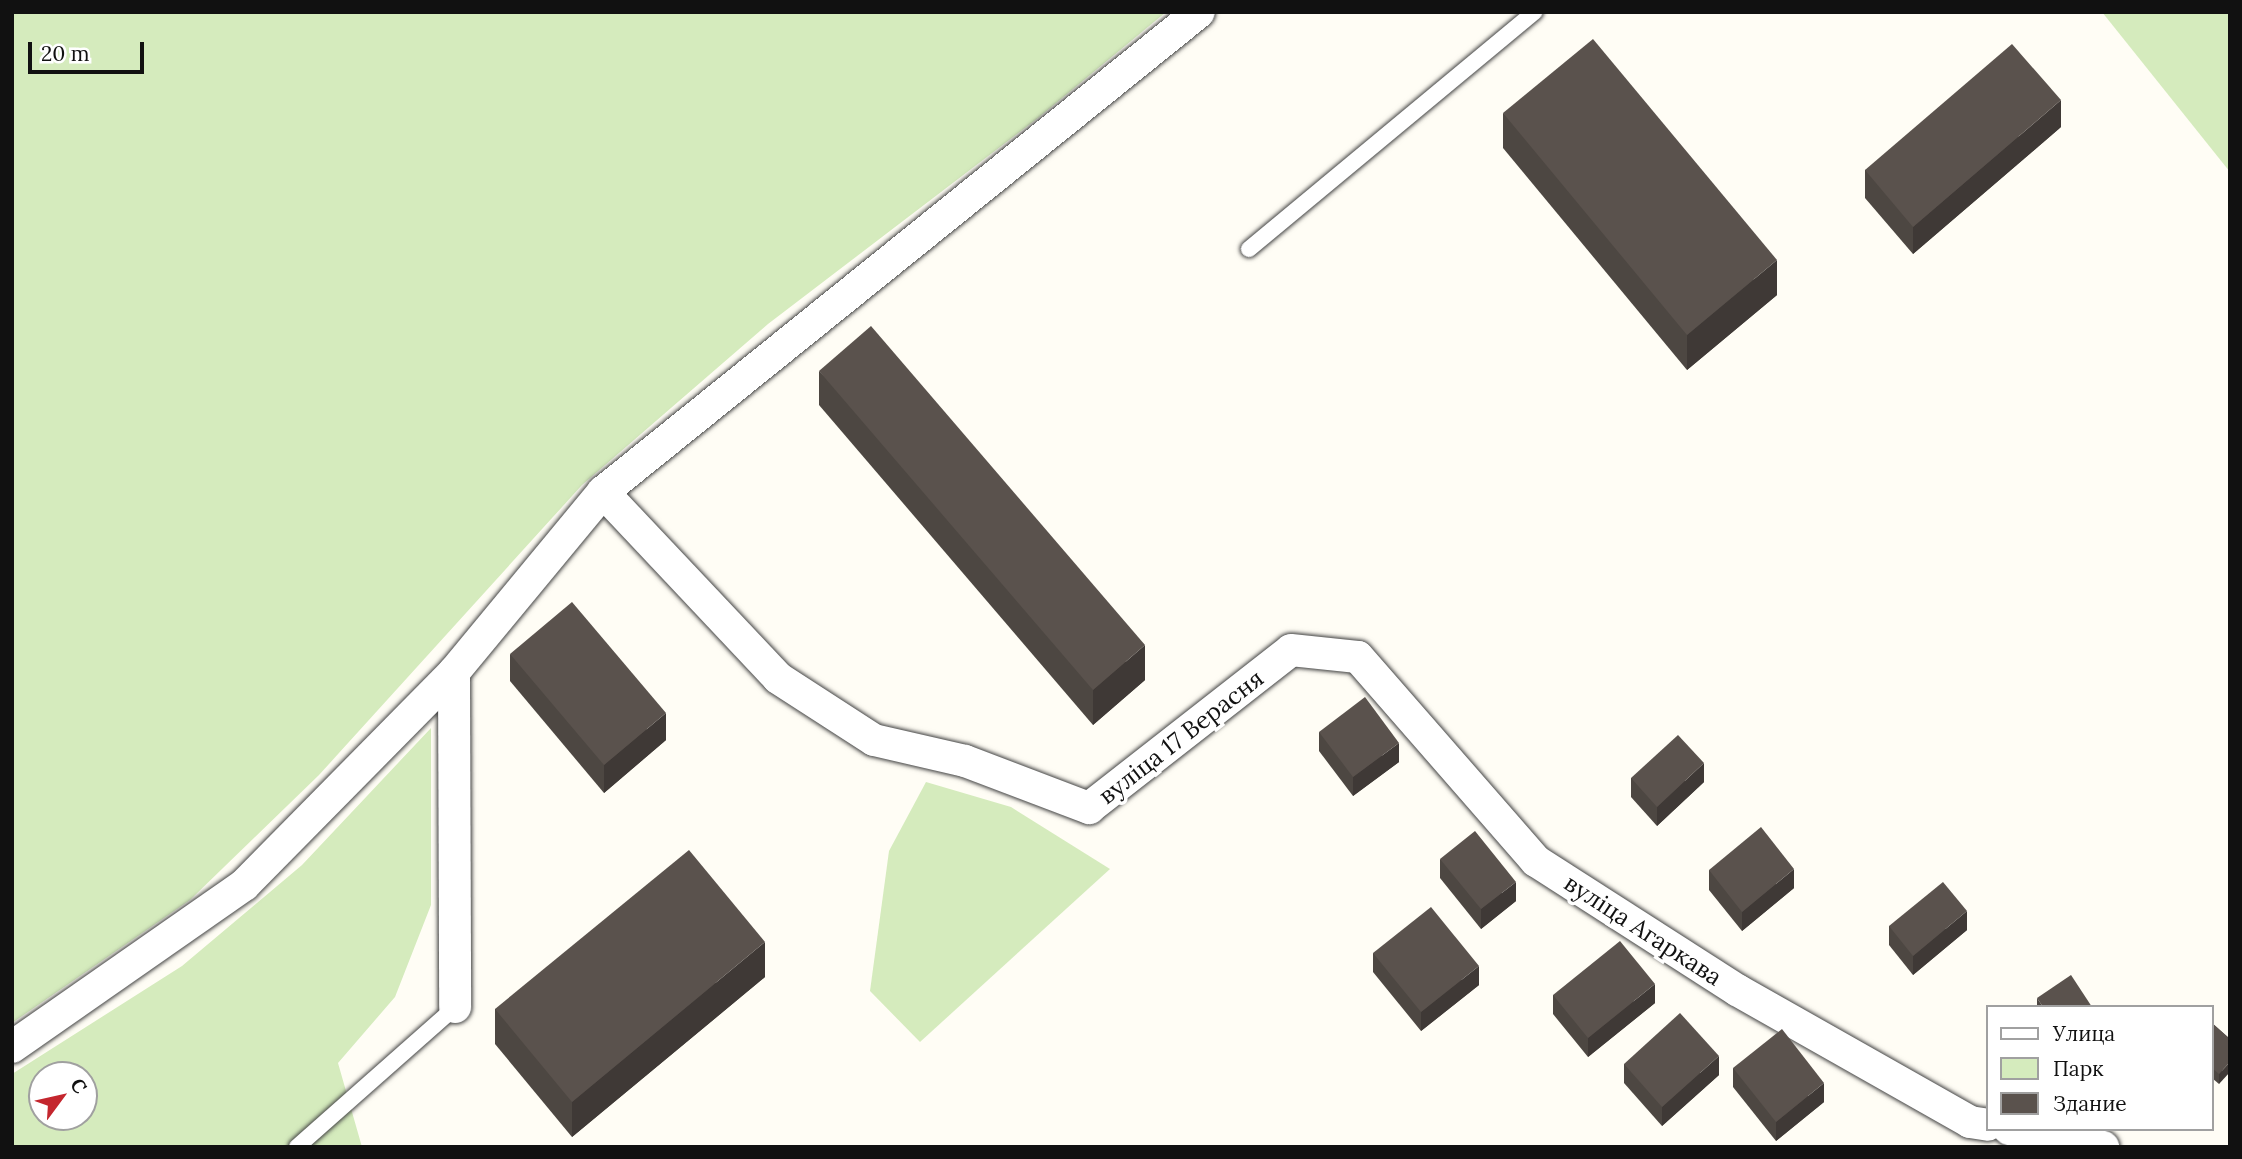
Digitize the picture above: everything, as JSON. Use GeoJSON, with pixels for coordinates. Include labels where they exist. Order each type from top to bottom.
{"type":"FeatureCollection","features":[{"type":"Feature","properties":{"kind":"street"},"geometry":{"type":"LineString","coordinates":[[12,1046],[244,885],[454,672],[603,492],[1199,12]]}},
{"type":"Feature","properties":{"kind":"street","name":"вуліца 17 Верасня"},"geometry":{"type":"LineString","coordinates":[[603,492],[778,678],[874,740],[965,761],[1089,808],[1291,650],[1358,657]]}},
{"type":"Feature","properties":{"kind":"street","name":"вуліца Агаркава"},"geometry":{"type":"LineString","coordinates":[[1358,657],[1536,861],[1737,990],[1969,1122],[1986,1125]]}},
{"type":"Feature","properties":{"kind":"street"},"geometry":{"type":"LineString","coordinates":[[454,672],[455,1007]]}},
{"type":"Feature","properties":{"kind":"street"},"geometry":{"type":"LineString","coordinates":[[2019,1131],[2103,1147]]}},
{"type":"Feature","properties":{"kind":"lane"},"geometry":{"type":"LineString","coordinates":[[1249,249],[1534,12]]}},
{"type":"Feature","properties":{"kind":"lane"},"geometry":{"type":"LineString","coordinates":[[297,1147],[455,1007]]}},
{"type":"Feature","properties":{"kind":"green space"},"geometry":{"type":"Polygon","coordinates":[[[12,12],[1166,12],[1038,118],[768,324],[582,485],[319,775],[190,900],[12,1023],[12,12]]]}},
{"type":"Feature","properties":{"kind":"green space"},"geometry":{"type":"Polygon","coordinates":[[[2102,12],[2230,12],[2230,172],[2102,12]]]}},
{"type":"Feature","properties":{"kind":"green space"},"geometry":{"type":"Polygon","coordinates":[[[431,728],[431,905],[395,997],[338,1063],[362,1147],[12,1147],[12,1074],[28,1064],[28,1131],[98,1131],[98,1061],[32,1061],[182,966],[302,865],[431,728]]]}},
{"type":"Feature","properties":{"kind":"green space"},"geometry":{"type":"Polygon","coordinates":[[[926,782],[1011,807],[1110,869],[920,1042],[870,991],[889,851],[926,782]]]}},
{"type":"Feature","properties":{"kind":"building"},"geometry":{"type":"Polygon","coordinates":[[[1593,39],[1777,260],[1687,335],[1503,113],[1593,39]]]}},
{"type":"Feature","properties":{"kind":"building"},"geometry":{"type":"Polygon","coordinates":[[[2012,44],[2061,100],[1913,227],[1865,170],[2012,44]]]}},
{"type":"Feature","properties":{"kind":"building"},"geometry":{"type":"Polygon","coordinates":[[[871,326],[1145,645],[1093,690],[819,371],[871,326]]]}},
{"type":"Feature","properties":{"kind":"building"},"geometry":{"type":"Polygon","coordinates":[[[572,602],[666,713],[604,765],[510,654],[572,602]]]}},
{"type":"Feature","properties":{"kind":"building"},"geometry":{"type":"Polygon","coordinates":[[[1365,697],[1399,743],[1353,777],[1319,732],[1365,697]]]}},
{"type":"Feature","properties":{"kind":"building"},"geometry":{"type":"Polygon","coordinates":[[[1678,735],[1704,763],[1657,807],[1631,778],[1678,735]]]}},
{"type":"Feature","properties":{"kind":"building"},"geometry":{"type":"Polygon","coordinates":[[[1761,827],[1794,869],[1742,912],[1709,870],[1761,827]]]}},
{"type":"Feature","properties":{"kind":"building"},"geometry":{"type":"Polygon","coordinates":[[[1475,831],[1516,882],[1481,909],[1440,859],[1475,831]]]}},
{"type":"Feature","properties":{"kind":"building"},"geometry":{"type":"Polygon","coordinates":[[[689,850],[765,942],[572,1102],[495,1009],[689,850]]]}},
{"type":"Feature","properties":{"kind":"building"},"geometry":{"type":"Polygon","coordinates":[[[1943,882],[1967,911],[1913,956],[1889,926],[1943,882]]]}},
{"type":"Feature","properties":{"kind":"building"},"geometry":{"type":"Polygon","coordinates":[[[1431,907],[1479,966],[1421,1012],[1373,953],[1431,907]]]}},
{"type":"Feature","properties":{"kind":"building"},"geometry":{"type":"Polygon","coordinates":[[[1620,941],[1655,984],[1588,1038],[1553,995],[1620,941]]]}},
{"type":"Feature","properties":{"kind":"building"},"geometry":{"type":"Polygon","coordinates":[[[2071,975],[2091,1005],[2042,1005],[2037,998],[2071,975]]]}},
{"type":"Feature","properties":{"kind":"building"},"geometry":{"type":"Polygon","coordinates":[[[1680,1013],[1719,1056],[1662,1107],[1624,1064],[1680,1013]]]}},
{"type":"Feature","properties":{"kind":"building"},"geometry":{"type":"Polygon","coordinates":[[[2214,1025],[2230,1039],[2230,1062],[2219,1074],[2214,1070],[2214,1025]]]}},
{"type":"Feature","properties":{"kind":"building"},"geometry":{"type":"Polygon","coordinates":[[[1782,1029],[1824,1083],[1776,1122],[1733,1068],[1782,1029]]]}}]}
